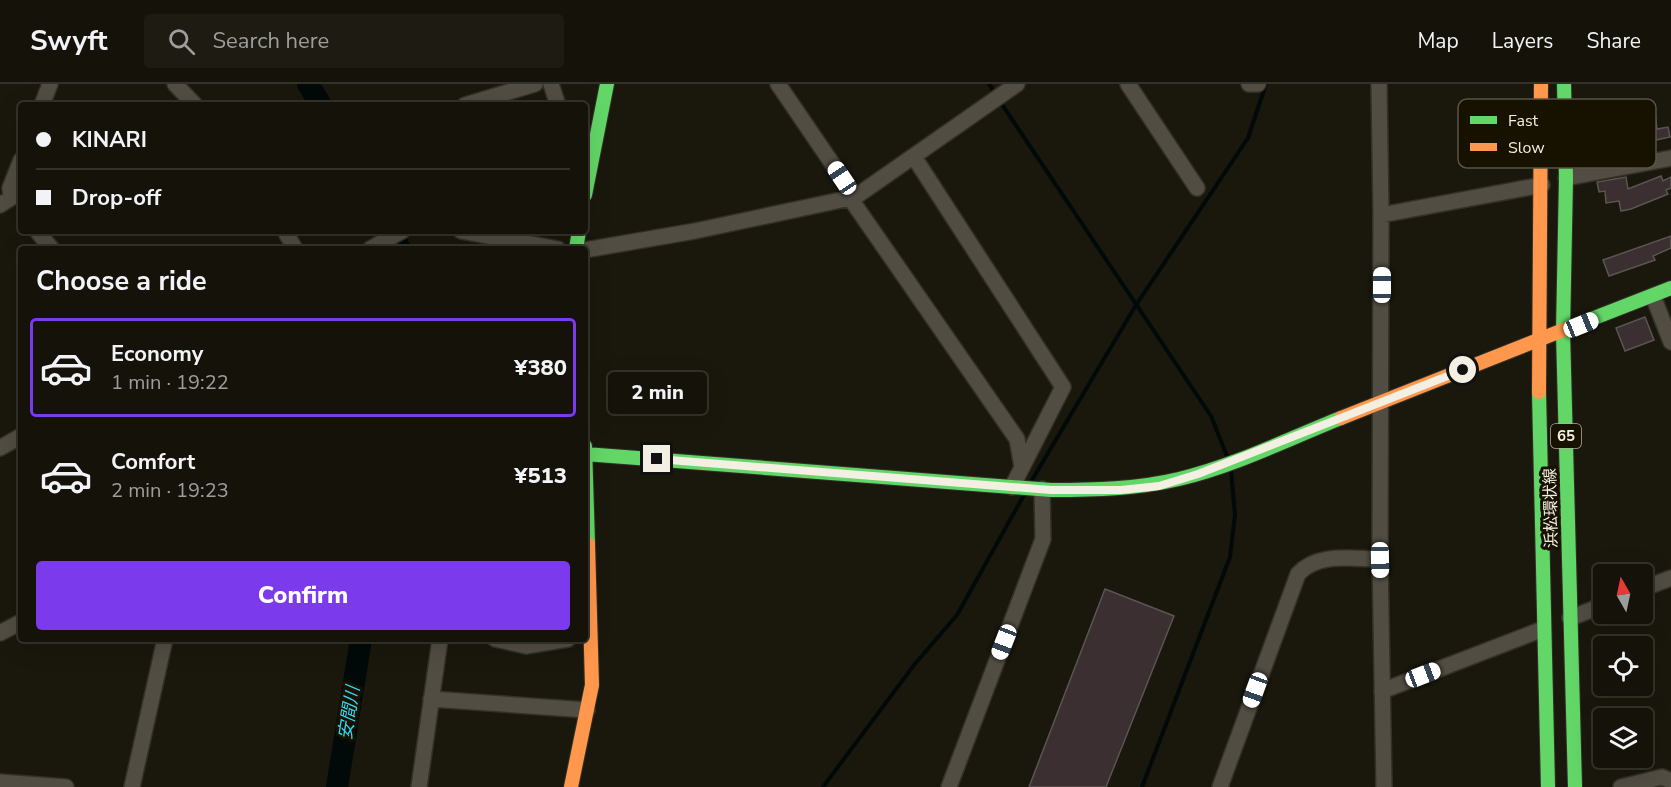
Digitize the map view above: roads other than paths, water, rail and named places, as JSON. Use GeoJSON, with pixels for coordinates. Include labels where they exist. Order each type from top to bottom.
{"type":"FeatureCollection","features":[{"type":"Feature","properties":{"kind":"street"},"geometry":{"type":"LineString","coordinates":[[43,102],[50,84]]}},
{"type":"Feature","properties":{"kind":"street"},"geometry":{"type":"LineString","coordinates":[[175,84],[192,102]]}},
{"type":"Feature","properties":{"kind":"street"},"geometry":{"type":"LineString","coordinates":[[475,102],[535,84]]}},
{"type":"Feature","properties":{"kind":"street"},"geometry":{"type":"LineString","coordinates":[[551,84],[557,102]]}},
{"type":"Feature","properties":{"kind":"street"},"geometry":{"type":"LineString","coordinates":[[588,180],[607,84]]}},
{"type":"Feature","properties":{"kind":"street"},"geometry":{"type":"LineString","coordinates":[[778,84],[1017,439],[1022,467]]}},
{"type":"Feature","properties":{"kind":"street"},"geometry":{"type":"LineString","coordinates":[[588,249],[695,231],[853,198],[1017,84]]}},
{"type":"Feature","properties":{"kind":"street"},"geometry":{"type":"LineString","coordinates":[[1128,84],[1197,188]]}},
{"type":"Feature","properties":{"kind":"street"},"geometry":{"type":"LineString","coordinates":[[1379,84],[1382,401],[1380,560],[1384,787]]}},
{"type":"Feature","properties":{"kind":"street","name":"浜松環状線"},"geometry":{"type":"LineString","coordinates":[[1541,84],[1541,99]]}},
{"type":"Feature","properties":{"kind":"street","name":"浜松環状線"},"geometry":{"type":"LineString","coordinates":[[1564,84],[1564,99]]}},
{"type":"Feature","properties":{"kind":"street"},"geometry":{"type":"LineString","coordinates":[[914,157],[1063,387],[1022,467],[1015,488]]}},
{"type":"Feature","properties":{"kind":"street"},"geometry":{"type":"LineString","coordinates":[[1656,161],[1671,158]]}},
{"type":"Feature","properties":{"kind":"street"},"geometry":{"type":"LineString","coordinates":[[8,202],[10,188],[18,168]]}},
{"type":"Feature","properties":{"kind":"street","name":"浜松環状線"},"geometry":{"type":"LineString","coordinates":[[1542,168],[1538,341],[1548,787]]}},
{"type":"Feature","properties":{"kind":"street","name":"浜松環状線"},"geometry":{"type":"LineString","coordinates":[[1566,168],[1563,332],[1575,787]]}},
{"type":"Feature","properties":{"kind":"street"},"geometry":{"type":"LineString","coordinates":[[1566,178],[1618,168]]}},
{"type":"Feature","properties":{"kind":"street"},"geometry":{"type":"LineString","coordinates":[[1381,215],[1542,185]]}},
{"type":"Feature","properties":{"kind":"street"},"geometry":{"type":"LineString","coordinates":[[40,234],[50,246]]}},
{"type":"Feature","properties":{"kind":"street"},"geometry":{"type":"LineString","coordinates":[[376,246],[397,234]]}},
{"type":"Feature","properties":{"kind":"street"},"geometry":{"type":"LineString","coordinates":[[477,234],[542,246]]}},
{"type":"Feature","properties":{"kind":"street"},"geometry":{"type":"LineString","coordinates":[[588,454],[1015,488],[1121,490],[1159,486],[1237,459],[1671,288]]}},
{"type":"Feature","properties":{"kind":"street"},"geometry":{"type":"LineString","coordinates":[[1653,296],[1671,342]]}},
{"type":"Feature","properties":{"kind":"street"},"geometry":{"type":"LineString","coordinates":[[0,448],[18,438]]}},
{"type":"Feature","properties":{"kind":"street"},"geometry":{"type":"LineString","coordinates":[[949,787],[1044,539],[1040,489]]}},
{"type":"Feature","properties":{"kind":"street"},"geometry":{"type":"LineString","coordinates":[[1220,787],[1298,574],[1306,565],[1319,560],[1380,560]]}},
{"type":"Feature","properties":{"kind":"street"},"geometry":{"type":"LineString","coordinates":[[1653,585],[1671,578]]}},
{"type":"Feature","properties":{"kind":"street"},"geometry":{"type":"LineString","coordinates":[[1570,618],[1593,609]]}},
{"type":"Feature","properties":{"kind":"street"},"geometry":{"type":"LineString","coordinates":[[0,633],[18,624]]}},
{"type":"Feature","properties":{"kind":"street"},"geometry":{"type":"LineString","coordinates":[[1382,691],[1543,629]]}},
{"type":"Feature","properties":{"kind":"street"},"geometry":{"type":"LineString","coordinates":[[571,787],[592,685],[588,635]]}},
{"type":"Feature","properties":{"kind":"street"},"geometry":{"type":"LineString","coordinates":[[132,787],[164,642]]}},
{"type":"Feature","properties":{"kind":"street"},"geometry":{"type":"LineString","coordinates":[[419,787],[440,642]]}},
{"type":"Feature","properties":{"kind":"street"},"geometry":{"type":"LineString","coordinates":[[508,642],[526,646],[550,642]]}},
{"type":"Feature","properties":{"kind":"street"},"geometry":{"type":"LineString","coordinates":[[431,699],[587,710]]}},
{"type":"Feature","properties":{"kind":"street"},"geometry":{"type":"LineString","coordinates":[[1621,787],[1662,777],[1671,781]]}},
{"type":"Feature","properties":{"kind":"street"},"geometry":{"type":"LineString","coordinates":[[0,782],[66,787]]}},
{"type":"Feature","properties":{"kind":"waterway","name":"安間川"},"geometry":{"type":"LineString","coordinates":[[308,84],[319,102]]}},
{"type":"Feature","properties":{"kind":"waterway"},"geometry":{"type":"LineString","coordinates":[[989,84],[995,93]]}},
{"type":"Feature","properties":{"kind":"waterway"},"geometry":{"type":"LineString","coordinates":[[1032,480],[1136,305],[1248,138],[1266,84]]}},
{"type":"Feature","properties":{"kind":"waterway"},"geometry":{"type":"LineString","coordinates":[[999,100],[1211,416],[1227,456]]}},
{"type":"Feature","properties":{"kind":"waterway","name":"安間川"},"geometry":{"type":"LineString","coordinates":[[392,234],[398,246]]}},
{"type":"Feature","properties":{"kind":"waterway"},"geometry":{"type":"LineString","coordinates":[[1142,787],[1230,557],[1235,515],[1231,470]]}},
{"type":"Feature","properties":{"kind":"waterway"},"geometry":{"type":"LineString","coordinates":[[823,787],[914,665],[957,615],[1024,495]]}},
{"type":"Feature","properties":{"kind":"waterway","name":"安間川"},"geometry":{"type":"LineString","coordinates":[[337,787],[361,642]]}}]}
